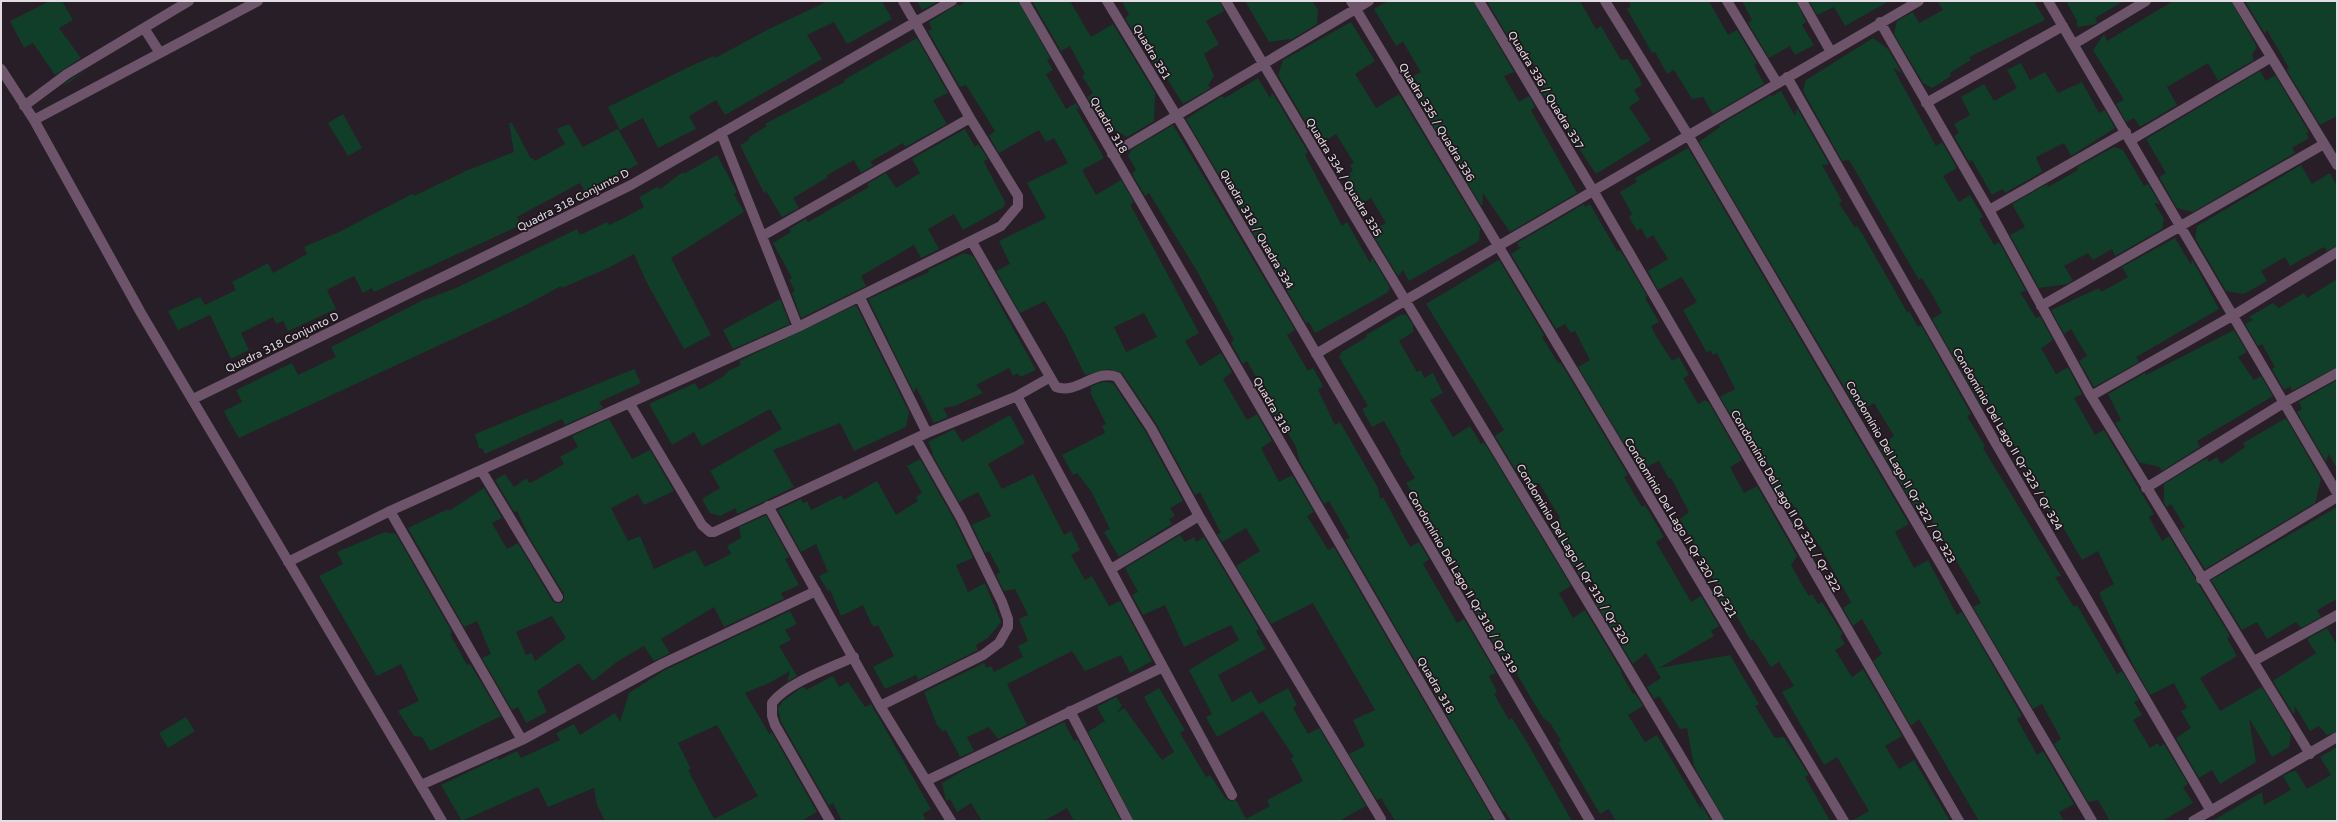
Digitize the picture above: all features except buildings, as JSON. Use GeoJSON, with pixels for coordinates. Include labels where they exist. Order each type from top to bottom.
{"type":"FeatureCollection","features":[{"type":"Feature","properties":{"kind":"street"},"geometry":{"type":"LineString","coordinates":[[24,106],[67,74],[189,1]]}},
{"type":"Feature","properties":{"kind":"street"},"geometry":{"type":"LineString","coordinates":[[34,120],[258,1]]}},
{"type":"Feature","properties":{"kind":"street"},"geometry":{"type":"LineString","coordinates":[[288,562],[390,511],[630,404],[860,298],[972,242],[1001,226],[1012,216],[1018,206],[1018,196],[970,118],[903,1]]}},
{"type":"Feature","properties":{"kind":"street","name":"Quadra 318 Conjunto D"},"geometry":{"type":"LineString","coordinates":[[192,399],[618,192],[952,1]]}},
{"type":"Feature","properties":{"kind":"street","name":"Quadra 318"},"geometry":{"type":"LineString","coordinates":[[1024,1],[1501,821]]}},
{"type":"Feature","properties":{"kind":"street","name":"Quadra 351"},"geometry":{"type":"LineString","coordinates":[[1107,1],[1176,115]]}},
{"type":"Feature","properties":{"kind":"street","name":"Quadra 334 / Quadra 335"},"geometry":{"type":"LineString","coordinates":[[1226,1],[1335,187],[1406,300]]}},
{"type":"Feature","properties":{"kind":"street"},"geometry":{"type":"LineString","coordinates":[[1112,154],[1176,115],[1264,65],[1353,5],[1369,1]]}},
{"type":"Feature","properties":{"kind":"street","name":"Quadra 336 / Quadra 337"},"geometry":{"type":"LineString","coordinates":[[1479,1],[1594,192]]}},
{"type":"Feature","properties":{"kind":"street","name":"Condomínio Del Lago II Qr 322 / Qr 323"},"geometry":{"type":"LineString","coordinates":[[1605,1],[1688,136],[2092,821]]}},
{"type":"Feature","properties":{"kind":"street"},"geometry":{"type":"LineString","coordinates":[[1726,1],[1776,84]]}},
{"type":"Feature","properties":{"kind":"street"},"geometry":{"type":"LineString","coordinates":[[1802,1],[1831,52]]}},
{"type":"Feature","properties":{"kind":"street"},"geometry":{"type":"LineString","coordinates":[[1316,354],[1406,300],[1594,192],[1880,22],[1919,1]]}},
{"type":"Feature","properties":{"kind":"street"},"geometry":{"type":"LineString","coordinates":[[2048,1],[2128,136],[2179,227],[2234,314],[2337,493]]}},
{"type":"Feature","properties":{"kind":"street"},"geometry":{"type":"LineString","coordinates":[[2074,44],[2146,1]]}},
{"type":"Feature","properties":{"kind":"street"},"geometry":{"type":"LineString","coordinates":[[2237,1],[2270,58],[2337,165]]}},
{"type":"Feature","properties":{"kind":"street","name":"Quadra 335 / Quadra 336"},"geometry":{"type":"LineString","coordinates":[[1353,5],[1500,247]]}},
{"type":"Feature","properties":{"kind":"street"},"geometry":{"type":"LineString","coordinates":[[1880,22],[1926,104],[1989,210],[2091,396],[2201,579],[2254,661],[2310,754]]}},
{"type":"Feature","properties":{"kind":"street"},"geometry":{"type":"LineString","coordinates":[[1926,104],[2063,26]]}},
{"type":"Feature","properties":{"kind":"street"},"geometry":{"type":"LineString","coordinates":[[144,28],[160,53]]}},
{"type":"Feature","properties":{"kind":"street"},"geometry":{"type":"LineString","coordinates":[[1989,210],[2270,58]]}},
{"type":"Feature","properties":{"kind":"street"},"geometry":{"type":"LineString","coordinates":[[1,69],[34,120],[141,313],[442,821]]}},
{"type":"Feature","properties":{"kind":"street","name":"Condomínio Del Lago II Qr 323 / Qr 324"},"geometry":{"type":"LineString","coordinates":[[1787,77],[1991,435],[2211,811]]}},
{"type":"Feature","properties":{"kind":"street","name":"Quadra 318 / Quadra 334"},"geometry":{"type":"LineString","coordinates":[[1176,115],[1316,354]]}},
{"type":"Feature","properties":{"kind":"street"},"geometry":{"type":"LineString","coordinates":[[764,235],[970,118]]}},
{"type":"Feature","properties":{"kind":"street"},"geometry":{"type":"LineString","coordinates":[[721,133],[745,195],[764,235],[798,327]]}},
{"type":"Feature","properties":{"kind":"street"},"geometry":{"type":"LineString","coordinates":[[2041,306],[2324,144]]}},
{"type":"Feature","properties":{"kind":"street","name":"Condomínio Del Lago II Qr 321 / Qr 322"},"geometry":{"type":"LineString","coordinates":[[1594,192],[1959,821]]}},
{"type":"Feature","properties":{"kind":"street"},"geometry":{"type":"LineString","coordinates":[[972,242],[1049,378],[1056,387],[1062,389],[1105,374],[1117,377],[1151,428],[1199,516],[1380,820]]}},
{"type":"Feature","properties":{"kind":"street","name":"Condomínio Del Lago II Qr 320 / Qr 321"},"geometry":{"type":"LineString","coordinates":[[1500,247],[1844,821]]}},
{"type":"Feature","properties":{"kind":"street"},"geometry":{"type":"LineString","coordinates":[[2091,396],[2234,314],[2337,252]]}},
{"type":"Feature","properties":{"kind":"street"},"geometry":{"type":"LineString","coordinates":[[860,298],[927,433]]}},
{"type":"Feature","properties":{"kind":"street","name":"Condomínio Del Lago II Qr 319 / Qr 320"},"geometry":{"type":"LineString","coordinates":[[1406,300],[1719,821]]}},
{"type":"Feature","properties":{"kind":"street","name":"Condomínio Del Lago II Qr 318 / Qr 319"},"geometry":{"type":"LineString","coordinates":[[1316,354],[1590,821]]}},
{"type":"Feature","properties":{"kind":"street"},"geometry":{"type":"LineString","coordinates":[[2146,488],[2285,402],[2337,373]]}},
{"type":"Feature","properties":{"kind":"street"},"geometry":{"type":"LineString","coordinates":[[630,404],[705,529],[710,532],[719,532],[768,506],[927,433],[1017,396],[1049,378]]}},
{"type":"Feature","properties":{"kind":"street"},"geometry":{"type":"LineString","coordinates":[[1017,396],[1232,795]]}},
{"type":"Feature","properties":{"kind":"street"},"geometry":{"type":"LineString","coordinates":[[880,706],[983,655],[999,643],[1008,627],[1008,619],[1002,602],[989,574],[961,518],[916,438]]}},
{"type":"Feature","properties":{"kind":"street"},"geometry":{"type":"LineString","coordinates":[[481,470],[558,598]]}},
{"type":"Feature","properties":{"kind":"street"},"geometry":{"type":"LineString","coordinates":[[2201,579],[2337,497]]}},
{"type":"Feature","properties":{"kind":"street"},"geometry":{"type":"LineString","coordinates":[[768,506],[854,657],[880,706],[950,821]]}},
{"type":"Feature","properties":{"kind":"street"},"geometry":{"type":"LineString","coordinates":[[390,511],[522,740]]}},
{"type":"Feature","properties":{"kind":"street"},"geometry":{"type":"LineString","coordinates":[[1111,569],[1199,516]]}},
{"type":"Feature","properties":{"kind":"street"},"geometry":{"type":"LineString","coordinates":[[421,785],[522,740],[662,664],[816,591]]}},
{"type":"Feature","properties":{"kind":"street"},"geometry":{"type":"LineString","coordinates":[[2254,661],[2337,615]]}},
{"type":"Feature","properties":{"kind":"street"},"geometry":{"type":"LineString","coordinates":[[830,821],[775,725],[772,716],[772,703],[782,693],[806,679],[854,657]]}},
{"type":"Feature","properties":{"kind":"street"},"geometry":{"type":"LineString","coordinates":[[926,781],[1163,667]]}},
{"type":"Feature","properties":{"kind":"street"},"geometry":{"type":"LineString","coordinates":[[1070,711],[1128,821]]}},
{"type":"Feature","properties":{"kind":"street"},"geometry":{"type":"LineString","coordinates":[[2194,821],[2337,737]]}}]}
